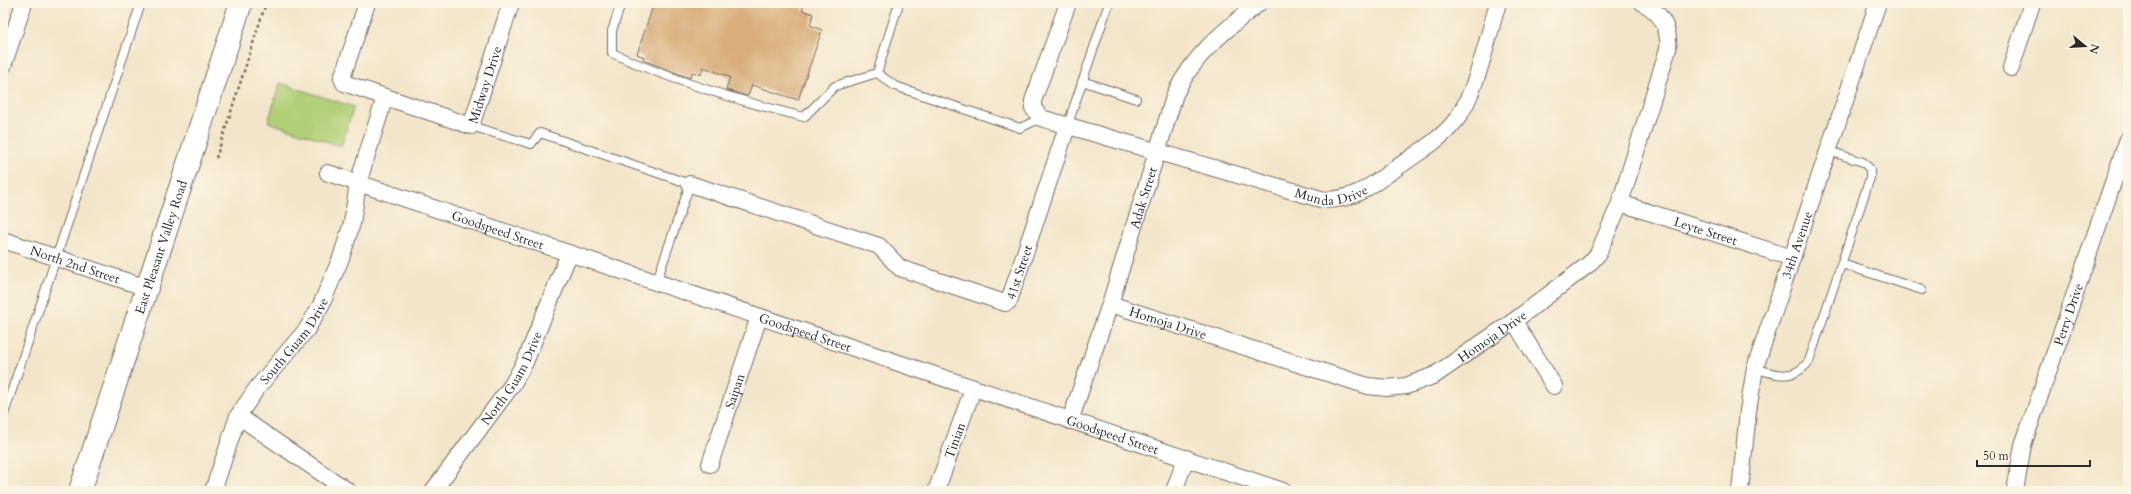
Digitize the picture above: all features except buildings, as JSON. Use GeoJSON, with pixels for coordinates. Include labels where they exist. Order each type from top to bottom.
{"type":"FeatureCollection","features":[{"type":"Feature","properties":{"kind":"street"},"geometry":{"type":"LineString","coordinates":[[3,66],[24,3]]}},
{"type":"Feature","properties":{"kind":"street","name":"East Pleasant Valley Road"},"geometry":{"type":"LineString","coordinates":[[80,491],[242,3]]}},
{"type":"Feature","properties":{"kind":"street","name":"Midway Drive"},"geometry":{"type":"LineString","coordinates":[[366,3],[342,78],[344,83],[472,126],[511,3]]}},
{"type":"Feature","properties":{"kind":"street","name":"Adak Street"},"geometry":{"type":"LineString","coordinates":[[1070,421],[1110,304],[1175,94],[1191,65],[1220,35],[1259,3]]}},
{"type":"Feature","properties":{"kind":"street","name":"Munda Drive"},"geometry":{"type":"LineString","coordinates":[[1067,127],[1157,151],[1314,198],[1338,200],[1351,197],[1365,190],[1440,138],[1456,120],[1466,104],[1472,88],[1498,3]]}},
{"type":"Feature","properties":{"kind":"street","name":"Homoja Drive"},"geometry":{"type":"LineString","coordinates":[[1110,304],[1359,384],[1387,388],[1406,386],[1430,377],[1514,321],[1589,264],[1598,254],[1620,203],[1668,49],[1667,28],[1663,20],[1655,10],[1643,3]]}},
{"type":"Feature","properties":{"kind":"street","name":"34th Avenue"},"geometry":{"type":"LineString","coordinates":[[1740,491],[1749,404],[1755,368],[1830,151],[1878,3]]}},
{"type":"Feature","properties":{"kind":"street"},"geometry":{"type":"LineString","coordinates":[[2011,68],[2032,3]]}},
{"type":"Feature","properties":{"kind":"street"},"geometry":{"type":"LineString","coordinates":[[1065,4],[1033,101],[1033,108],[1041,118],[1067,127]]}},
{"type":"Feature","properties":{"kind":"street"},"geometry":{"type":"LineString","coordinates":[[358,183],[385,97]]}},
{"type":"Feature","properties":{"kind":"street","name":"41st Street"},"geometry":{"type":"LineString","coordinates":[[690,184],[879,246],[900,268],[1005,303],[1009,301],[1067,127]]}},
{"type":"Feature","properties":{"kind":"street","name":"Perry Drive"},"geometry":{"type":"LineString","coordinates":[[2015,491],[2023,445],[2128,139]]}},
{"type":"Feature","properties":{"kind":"street","name":"Goodspeed Street"},"geometry":{"type":"LineString","coordinates":[[328,173],[1283,491]]}},
{"type":"Feature","properties":{"kind":"street","name":"South Guam Drive"},"geometry":{"type":"LineString","coordinates":[[213,491],[238,416],[257,388],[307,329],[321,305],[341,258],[352,223],[358,183]]}},
{"type":"Feature","properties":{"kind":"street","name":"Leyte Street"},"geometry":{"type":"LineString","coordinates":[[1620,203],[1792,258]]}},
{"type":"Feature","properties":{"kind":"street","name":"North 2nd Street"},"geometry":{"type":"LineString","coordinates":[[3,240],[147,288]]}},
{"type":"Feature","properties":{"kind":"street","name":"North Guam Drive"},"geometry":{"type":"LineString","coordinates":[[433,491],[512,385],[525,362],[569,254]]}},
{"type":"Feature","properties":{"kind":"street","name":"Saipan"},"geometry":{"type":"LineString","coordinates":[[710,464],[759,317]]}},
{"type":"Feature","properties":{"kind":"street"},"geometry":{"type":"LineString","coordinates":[[1514,321],[1554,386]]}},
{"type":"Feature","properties":{"kind":"street","name":"Tinian"},"geometry":{"type":"LineString","coordinates":[[936,491],[973,389]]}},
{"type":"Feature","properties":{"kind":"street"},"geometry":{"type":"LineString","coordinates":[[238,416],[348,491]]}},
{"type":"Feature","properties":{"kind":"street"},"geometry":{"type":"LineString","coordinates":[[1174,491],[1186,458]]}},
{"type":"Feature","properties":{"kind":"lane"},"geometry":{"type":"LineString","coordinates":[[3,417],[140,3]]}},
{"type":"Feature","properties":{"kind":"lane"},"geometry":{"type":"LineString","coordinates":[[621,3],[612,31],[612,53],[647,69],[764,107],[804,117],[835,86],[877,73]]}},
{"type":"Feature","properties":{"kind":"lane"},"geometry":{"type":"LineString","coordinates":[[877,73],[899,3]]}},
{"type":"Feature","properties":{"kind":"lane"},"geometry":{"type":"LineString","coordinates":[[1067,127],[1109,3]]}},
{"type":"Feature","properties":{"kind":"lane"},"geometry":{"type":"LineString","coordinates":[[877,73],[895,86],[1020,128],[1041,118]]}},
{"type":"Feature","properties":{"kind":"lane"},"geometry":{"type":"LineString","coordinates":[[1082,81],[1136,99]]}},
{"type":"Feature","properties":{"kind":"lane"},"geometry":{"type":"LineString","coordinates":[[472,126],[531,144],[540,134],[690,184],[656,283]]}},
{"type":"Feature","properties":{"kind":"lane"},"geometry":{"type":"LineString","coordinates":[[1755,368],[1771,374],[1790,376],[1804,368],[1809,361],[1870,178],[1870,169],[1863,162],[1830,151]]}},
{"type":"Feature","properties":{"kind":"lane"},"geometry":{"type":"LineString","coordinates":[[1842,264],[1922,290]]}},
{"type":"Feature","properties":{"kind":"path"},"geometry":{"type":"LineString","coordinates":[[216,158],[266,3]]}},
{"type":"Feature","properties":{"kind":"green space"},"geometry":{"type":"Polygon","coordinates":[[[280,83],[354,107],[341,146],[268,122],[280,83]]]}}]}
